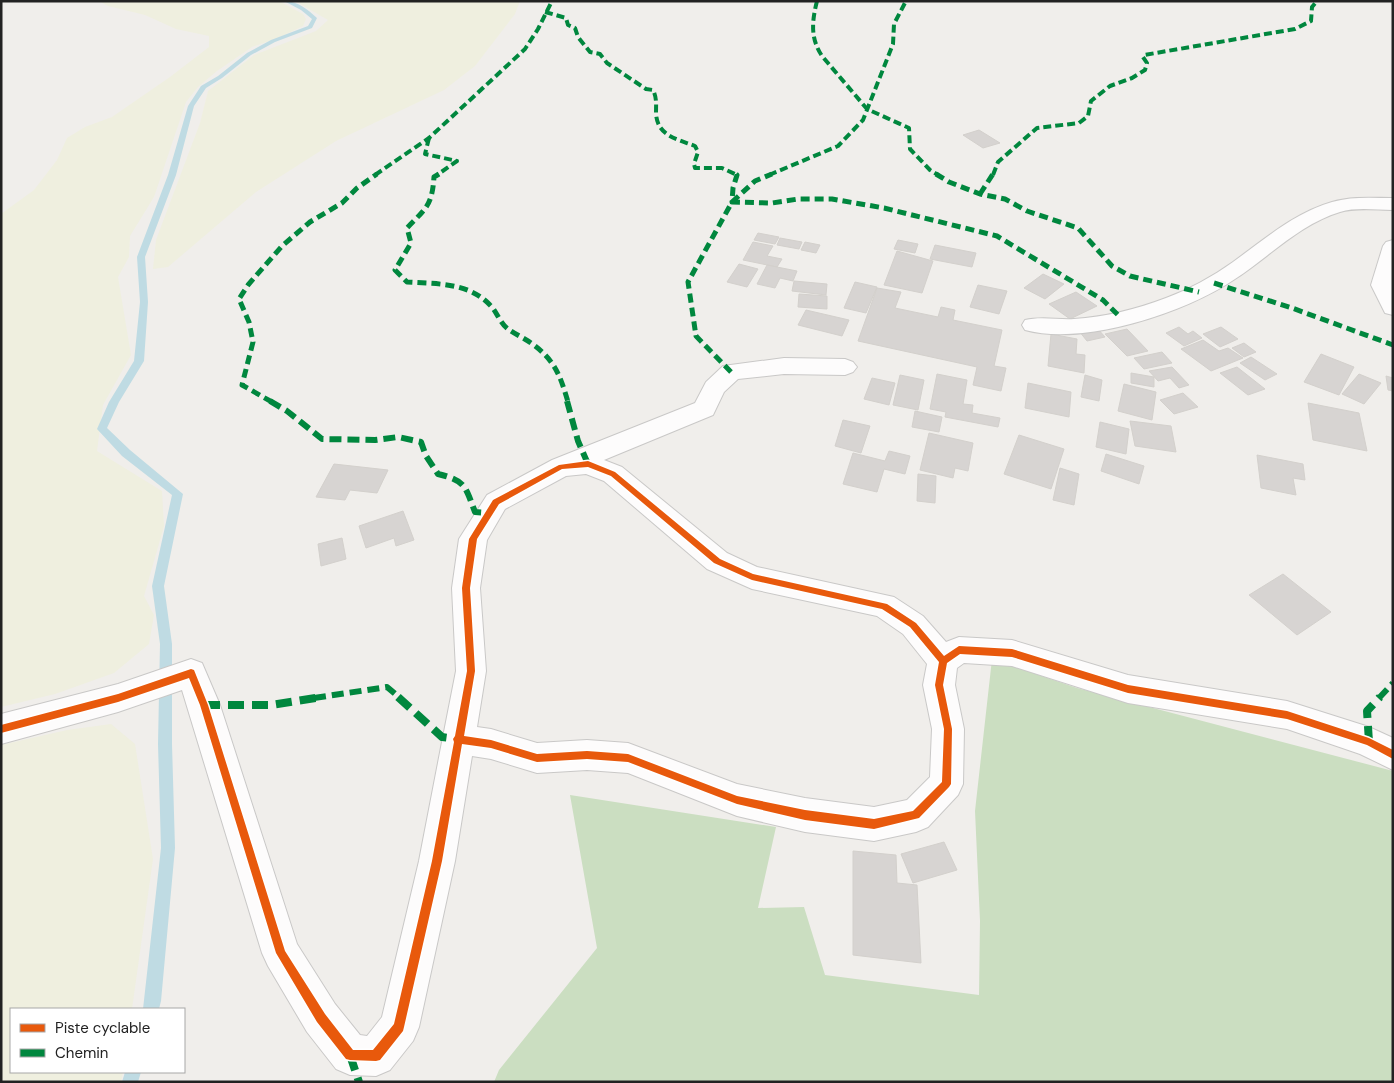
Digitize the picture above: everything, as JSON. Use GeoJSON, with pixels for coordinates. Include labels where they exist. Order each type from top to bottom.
{"type":"FeatureCollection","features":[{"type":"Feature","properties":{"kind":"street"},"geometry":{"type":"LineString","coordinates":[[1033,325],[1074,326],[1158,309],[1199,292],[1226,277],[1264,248],[1309,218],[1340,206],[1393,204]]}},
{"type":"Feature","properties":{"kind":"street"},"geometry":{"type":"LineString","coordinates":[[1393,246],[1382,285],[1393,308]]}},
{"type":"Feature","properties":{"kind":"street"},"geometry":{"type":"LineString","coordinates":[[1,729],[118,698],[191,673],[204,705],[281,953],[321,1018],[350,1055],[376,1056],[399,1027],[437,861],[471,671],[466,588],[473,539],[496,502],[561,467],[704,409],[714,388],[731,372],[784,366],[845,367]]}},
{"type":"Feature","properties":{"kind":"street"},"geometry":{"type":"LineString","coordinates":[[561,467],[588,464],[613,474],[717,561],[752,577],[884,606],[913,625],[943,661]]}},
{"type":"Feature","properties":{"kind":"street"},"geometry":{"type":"LineString","coordinates":[[458,739],[490,744],[537,758],[587,755],[628,758],[737,800],[805,815],[874,824],[916,815],[946,784],[948,729],[939,685],[943,661],[959,650],[1012,653],[1128,689],[1287,716],[1369,742],[1393,754]]}},
{"type":"Feature","properties":{"kind":"green space"},"geometry":{"type":"Polygon","coordinates":[[[99,1],[279,1],[303,14],[306,19],[303,26],[278,38],[252,47],[217,71],[198,87],[186,102],[154,197],[130,236],[129,257],[118,277],[131,355],[103,405],[97,451],[162,491],[164,526],[144,596],[154,615],[149,644],[114,673],[55,694],[1,707],[1,214],[34,190],[57,160],[67,138],[85,127],[112,117],[170,77],[209,47],[209,36],[176,29],[145,15],[108,6],[99,1]]]}},
{"type":"Feature","properties":{"kind":"green space"},"geometry":{"type":"Polygon","coordinates":[[[295,1],[520,1],[515,14],[475,66],[444,90],[336,141],[256,192],[168,267],[153,269],[156,240],[200,123],[208,91],[254,55],[316,31],[328,20],[295,1]]]}},
{"type":"Feature","properties":{"kind":"green space"},"geometry":{"type":"Polygon","coordinates":[[[992,659],[1077,688],[1393,771],[1393,1082],[494,1082],[499,1070],[597,948],[570,795],[776,827],[758,908],[804,907],[825,975],[979,995],[980,921],[975,811],[992,659]]]}},
{"type":"Feature","properties":{"kind":"green space"},"geometry":{"type":"Polygon","coordinates":[[[111,724],[135,744],[153,859],[132,1008],[10,1008],[10,1073],[123,1073],[121,1082],[1,1082],[1,745],[67,730],[111,724]]]}},
{"type":"Feature","properties":{"kind":"building"},"geometry":{"type":"Polygon","coordinates":[[[979,130],[1000,143],[983,148],[963,135],[979,130]]]}},
{"type":"Feature","properties":{"kind":"building"},"geometry":{"type":"Polygon","coordinates":[[[758,233],[779,237],[775,244],[754,240],[758,233]]]}},
{"type":"Feature","properties":{"kind":"building"},"geometry":{"type":"Polygon","coordinates":[[[780,238],[802,242],[799,249],[777,245],[780,238]]]}},
{"type":"Feature","properties":{"kind":"building"},"geometry":{"type":"Polygon","coordinates":[[[898,240],[918,244],[915,253],[894,249],[898,240]]]}},
{"type":"Feature","properties":{"kind":"building"},"geometry":{"type":"Polygon","coordinates":[[[753,242],[773,246],[767,256],[782,259],[777,267],[743,260],[753,242]]]}},
{"type":"Feature","properties":{"kind":"building"},"geometry":{"type":"Polygon","coordinates":[[[805,242],[820,245],[816,253],[801,250],[805,242]]]}},
{"type":"Feature","properties":{"kind":"building"},"geometry":{"type":"Polygon","coordinates":[[[935,245],[976,253],[972,267],[930,259],[935,245]]]}},
{"type":"Feature","properties":{"kind":"building"},"geometry":{"type":"Polygon","coordinates":[[[897,251],[933,261],[922,293],[884,285],[897,251]]]}},
{"type":"Feature","properties":{"kind":"building"},"geometry":{"type":"Polygon","coordinates":[[[739,264],[758,269],[747,287],[727,282],[739,264]]]}},
{"type":"Feature","properties":{"kind":"building"},"geometry":{"type":"Polygon","coordinates":[[[767,265],[797,271],[793,281],[780,278],[775,288],[757,284],[767,265]]]}},
{"type":"Feature","properties":{"kind":"building"},"geometry":{"type":"Polygon","coordinates":[[[1043,274],[1064,284],[1045,299],[1024,288],[1043,274]]]}},
{"type":"Feature","properties":{"kind":"building"},"geometry":{"type":"Polygon","coordinates":[[[794,281],[827,284],[826,295],[792,291],[794,281]]]}},
{"type":"Feature","properties":{"kind":"building"},"geometry":{"type":"Polygon","coordinates":[[[855,282],[877,287],[866,313],[844,308],[855,282]]]}},
{"type":"Feature","properties":{"kind":"building"},"geometry":{"type":"Polygon","coordinates":[[[978,285],[1007,291],[999,314],[970,307],[978,285]]]}},
{"type":"Feature","properties":{"kind":"building"},"geometry":{"type":"Polygon","coordinates":[[[877,288],[901,292],[895,308],[938,317],[941,307],[955,310],[953,320],[1002,330],[994,366],[1006,368],[1001,391],[973,385],[977,367],[858,341],[877,288]]]}},
{"type":"Feature","properties":{"kind":"building"},"geometry":{"type":"Polygon","coordinates":[[[1076,292],[1097,306],[1070,319],[1049,304],[1076,292]]]}},
{"type":"Feature","properties":{"kind":"building"},"geometry":{"type":"Polygon","coordinates":[[[799,294],[827,296],[827,309],[798,307],[799,294]]]}},
{"type":"Feature","properties":{"kind":"building"},"geometry":{"type":"Polygon","coordinates":[[[806,310],[849,320],[842,336],[798,325],[806,310]]]}},
{"type":"Feature","properties":{"kind":"building"},"geometry":{"type":"Polygon","coordinates":[[[1179,327],[1188,334],[1193,331],[1202,338],[1184,346],[1166,333],[1179,327]]]}},
{"type":"Feature","properties":{"kind":"building"},"geometry":{"type":"Polygon","coordinates":[[[1221,327],[1238,339],[1220,347],[1203,334],[1221,327]]]}},
{"type":"Feature","properties":{"kind":"building"},"geometry":{"type":"Polygon","coordinates":[[[1097,328],[1105,337],[1087,341],[1079,331],[1097,328]]]}},
{"type":"Feature","properties":{"kind":"building"},"geometry":{"type":"Polygon","coordinates":[[[1127,329],[1148,351],[1127,356],[1105,334],[1127,329]]]}},
{"type":"Feature","properties":{"kind":"building"},"geometry":{"type":"Polygon","coordinates":[[[1051,334],[1077,339],[1076,354],[1085,355],[1084,373],[1048,366],[1051,334]]]}},
{"type":"Feature","properties":{"kind":"building"},"geometry":{"type":"Polygon","coordinates":[[[1203,340],[1219,351],[1228,348],[1243,358],[1211,371],[1181,349],[1203,340]]]}},
{"type":"Feature","properties":{"kind":"building"},"geometry":{"type":"Polygon","coordinates":[[[1244,343],[1256,352],[1244,357],[1232,348],[1244,343]]]}},
{"type":"Feature","properties":{"kind":"building"},"geometry":{"type":"Polygon","coordinates":[[[1162,352],[1172,363],[1144,369],[1134,358],[1162,352]]]}},
{"type":"Feature","properties":{"kind":"building"},"geometry":{"type":"Polygon","coordinates":[[[1321,354],[1354,367],[1339,395],[1304,382],[1321,354]]]}},
{"type":"Feature","properties":{"kind":"building"},"geometry":{"type":"Polygon","coordinates":[[[1251,357],[1277,374],[1265,380],[1240,363],[1251,357]]]}},
{"type":"Feature","properties":{"kind":"building"},"geometry":{"type":"Polygon","coordinates":[[[1172,367],[1189,385],[1179,388],[1170,378],[1158,381],[1149,371],[1172,367]]]}},
{"type":"Feature","properties":{"kind":"building"},"geometry":{"type":"Polygon","coordinates":[[[1237,367],[1265,389],[1248,395],[1220,373],[1237,367]]]}},
{"type":"Feature","properties":{"kind":"building"},"geometry":{"type":"Polygon","coordinates":[[[1131,373],[1154,377],[1154,387],[1131,383],[1131,373]]]}},
{"type":"Feature","properties":{"kind":"building"},"geometry":{"type":"Polygon","coordinates":[[[937,374],[967,380],[963,404],[973,405],[972,413],[1000,418],[998,427],[945,417],[946,412],[930,409],[937,374]]]}},
{"type":"Feature","properties":{"kind":"building"},"geometry":{"type":"Polygon","coordinates":[[[1359,374],[1381,383],[1364,404],[1342,394],[1359,374]]]}},
{"type":"Feature","properties":{"kind":"building"},"geometry":{"type":"Polygon","coordinates":[[[900,375],[924,380],[918,410],[893,405],[900,375]]]}},
{"type":"Feature","properties":{"kind":"building"},"geometry":{"type":"Polygon","coordinates":[[[1085,375],[1102,380],[1099,401],[1081,397],[1085,375]]]}},
{"type":"Feature","properties":{"kind":"building"},"geometry":{"type":"Polygon","coordinates":[[[1386,376],[1393,378],[1393,391],[1388,390],[1386,376]]]}},
{"type":"Feature","properties":{"kind":"building"},"geometry":{"type":"Polygon","coordinates":[[[872,378],[895,383],[889,405],[864,399],[872,378]]]}},
{"type":"Feature","properties":{"kind":"building"},"geometry":{"type":"Polygon","coordinates":[[[1028,383],[1071,392],[1069,417],[1025,408],[1028,383]]]}},
{"type":"Feature","properties":{"kind":"building"},"geometry":{"type":"Polygon","coordinates":[[[1124,384],[1156,392],[1152,420],[1118,411],[1124,384]]]}},
{"type":"Feature","properties":{"kind":"building"},"geometry":{"type":"Polygon","coordinates":[[[1183,393],[1198,407],[1174,414],[1160,400],[1183,393]]]}},
{"type":"Feature","properties":{"kind":"building"},"geometry":{"type":"Polygon","coordinates":[[[1308,403],[1359,413],[1367,451],[1313,440],[1308,403]]]}},
{"type":"Feature","properties":{"kind":"building"},"geometry":{"type":"Polygon","coordinates":[[[915,411],[942,417],[939,432],[912,427],[915,411]]]}},
{"type":"Feature","properties":{"kind":"building"},"geometry":{"type":"Polygon","coordinates":[[[843,420],[870,426],[861,453],[835,446],[843,420]]]}},
{"type":"Feature","properties":{"kind":"building"},"geometry":{"type":"Polygon","coordinates":[[[1130,421],[1171,426],[1176,452],[1135,446],[1130,421]]]}},
{"type":"Feature","properties":{"kind":"building"},"geometry":{"type":"Polygon","coordinates":[[[1100,422],[1129,429],[1126,454],[1096,447],[1100,422]]]}},
{"type":"Feature","properties":{"kind":"building"},"geometry":{"type":"Polygon","coordinates":[[[929,433],[973,443],[968,471],[955,468],[953,478],[920,470],[929,433]]]}},
{"type":"Feature","properties":{"kind":"building"},"geometry":{"type":"Polygon","coordinates":[[[1019,435],[1064,449],[1051,489],[1004,474],[1019,435]]]}},
{"type":"Feature","properties":{"kind":"building"},"geometry":{"type":"Polygon","coordinates":[[[889,451],[910,456],[905,474],[884,469],[877,492],[843,484],[853,453],[885,461],[889,451]]]}},
{"type":"Feature","properties":{"kind":"building"},"geometry":{"type":"Polygon","coordinates":[[[1106,454],[1144,466],[1139,484],[1101,471],[1106,454]]]}},
{"type":"Feature","properties":{"kind":"building"},"geometry":{"type":"Polygon","coordinates":[[[1257,455],[1303,464],[1305,480],[1293,478],[1296,495],[1261,488],[1257,455]]]}},
{"type":"Feature","properties":{"kind":"building"},"geometry":{"type":"Polygon","coordinates":[[[334,464],[388,470],[377,493],[350,490],[345,500],[316,497],[334,464]]]}},
{"type":"Feature","properties":{"kind":"building"},"geometry":{"type":"Polygon","coordinates":[[[1060,468],[1079,474],[1074,505],[1053,500],[1060,468]]]}},
{"type":"Feature","properties":{"kind":"building"},"geometry":{"type":"Polygon","coordinates":[[[918,474],[936,476],[935,503],[917,501],[918,474]]]}},
{"type":"Feature","properties":{"kind":"building"},"geometry":{"type":"Polygon","coordinates":[[[403,511],[414,540],[396,546],[394,538],[366,548],[359,526],[403,511]]]}},
{"type":"Feature","properties":{"kind":"building"},"geometry":{"type":"Polygon","coordinates":[[[342,538],[346,559],[321,566],[318,544],[342,538]]]}},
{"type":"Feature","properties":{"kind":"building"},"geometry":{"type":"Polygon","coordinates":[[[1283,574],[1331,612],[1297,635],[1249,595],[1283,574]]]}},
{"type":"Feature","properties":{"kind":"building"},"geometry":{"type":"Polygon","coordinates":[[[944,842],[957,870],[913,883],[901,854],[944,842]]]}},
{"type":"Feature","properties":{"kind":"building"},"geometry":{"type":"Polygon","coordinates":[[[853,851],[896,855],[897,883],[917,885],[921,963],[853,955],[853,851]]]}},
{"type":"Feature","properties":{"kind":"waterway"},"geometry":{"type":"LineString","coordinates":[[151,1008],[168,848],[165,744],[166,644],[158,586],[178,494],[126,453],[102,429],[114,402],[139,361],[144,302],[141,257],[172,175],[191,106],[203,87],[220,77],[249,54],[273,41],[310,27],[315,19],[303,9],[287,1]]}},
{"type":"Feature","properties":{"kind":"waterway"},"geometry":{"type":"LineString","coordinates":[[130,1082],[133,1073]]}},
{"type":"Feature","properties":{"kind":"marked path"},"geometry":{"type":"LineString","coordinates":[[489,513],[475,512],[465,487],[457,479],[438,474],[426,456],[421,442],[398,437],[375,440],[322,439],[287,411],[242,385],[252,353],[253,336],[239,299],[248,285],[282,246],[310,222],[342,203],[357,188],[429,138],[487,86],[525,49],[538,29],[552,1]]}},
{"type":"Feature","properties":{"kind":"marked path"},"geometry":{"type":"LineString","coordinates":[[817,1],[813,26],[817,49],[867,109],[909,128],[910,149],[930,170],[949,182],[980,194],[1005,199],[1027,211],[1078,228],[1112,266],[1130,276],[1199,292]]}},
{"type":"Feature","properties":{"kind":"marked path"},"geometry":{"type":"LineString","coordinates":[[731,372],[696,336],[688,282],[732,202],[755,181],[838,146],[863,120],[893,44],[894,24],[906,1]]}},
{"type":"Feature","properties":{"kind":"marked path"},"geometry":{"type":"LineString","coordinates":[[980,194],[993,175],[998,162],[1025,137],[1037,128],[1079,123],[1088,116],[1091,101],[1110,86],[1132,78],[1145,70],[1147,63],[1143,57],[1144,55],[1295,29],[1311,21],[1312,7],[1317,1]]}},
{"type":"Feature","properties":{"kind":"marked path"},"geometry":{"type":"LineString","coordinates":[[545,12],[566,18],[568,25],[575,28],[578,37],[590,52],[600,54],[607,63],[646,89],[653,90],[656,97],[656,118],[662,131],[673,138],[695,146],[698,152],[694,164],[695,168],[722,168],[737,175],[733,188],[732,202],[772,203],[798,199],[832,199],[884,208],[997,236],[1103,300],[1121,318]]}},
{"type":"Feature","properties":{"kind":"marked path"},"geometry":{"type":"LineString","coordinates":[[429,138],[425,154],[457,161],[434,177],[433,196],[429,205],[407,228],[411,243],[395,270],[407,282],[453,285],[469,291],[489,304],[507,328],[530,342],[549,357],[561,377],[578,441],[588,464]]}},
{"type":"Feature","properties":{"kind":"marked path"},"geometry":{"type":"LineString","coordinates":[[1214,283],[1292,308],[1393,345]]}},
{"type":"Feature","properties":{"kind":"marked path"},"geometry":{"type":"LineString","coordinates":[[1369,742],[1367,711],[1393,683]]}},
{"type":"Feature","properties":{"kind":"marked path"},"geometry":{"type":"LineString","coordinates":[[204,705],[271,705],[387,687],[442,737],[457,739]]}},
{"type":"Feature","properties":{"kind":"marked path"},"geometry":{"type":"LineString","coordinates":[[350,1055],[359,1082]]}},
{"type":"Feature","properties":{"kind":"cycle path"},"geometry":{"type":"LineString","coordinates":[[1,729],[118,698],[191,673],[204,705],[281,953],[321,1018],[350,1055],[376,1056],[399,1027],[437,861],[471,671],[466,588],[473,539],[496,502],[561,467],[588,464],[613,474],[717,561],[752,577],[884,606],[913,625],[943,661]]}},
{"type":"Feature","properties":{"kind":"cycle path"},"geometry":{"type":"LineString","coordinates":[[457,739],[491,744],[537,758],[587,755],[628,758],[737,800],[805,815],[874,824],[916,815],[946,784],[948,729],[939,685],[943,661],[959,650],[1012,653],[1128,689],[1287,715],[1369,742],[1393,755]]}}]}
